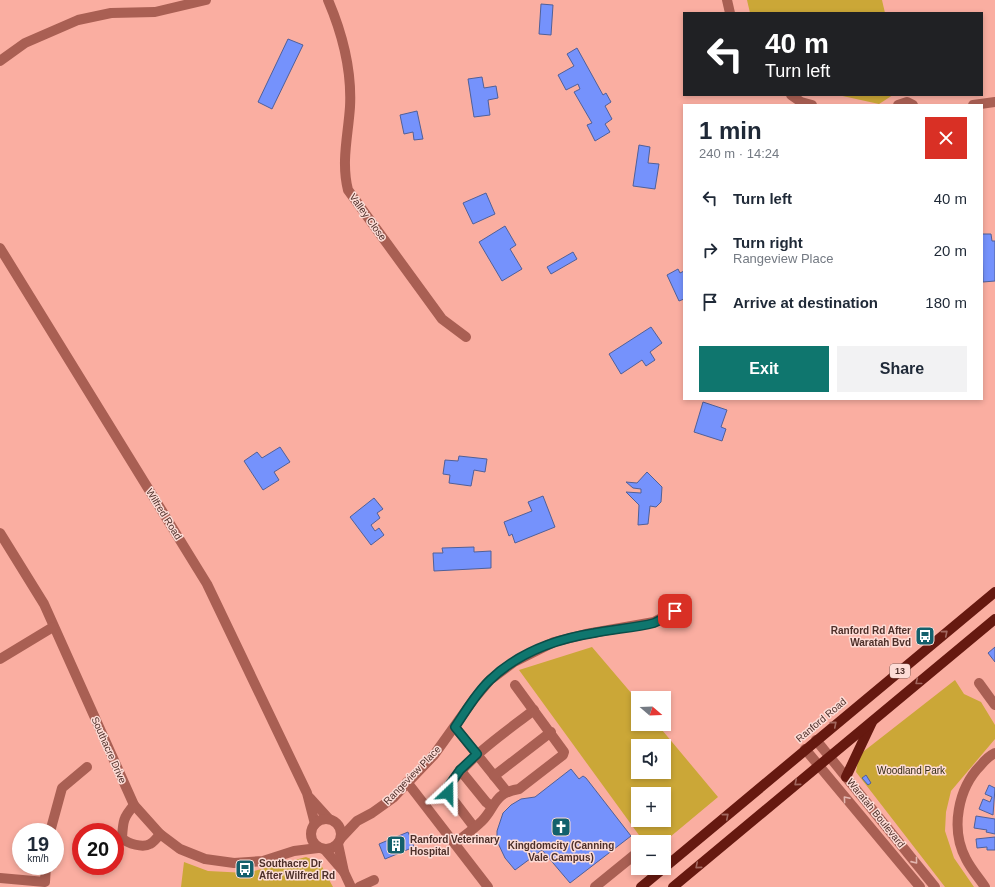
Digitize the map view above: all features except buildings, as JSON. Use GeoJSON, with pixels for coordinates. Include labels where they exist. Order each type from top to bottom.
{"type":"FeatureCollection","features":[{"type":"Feature","properties":{"kind":"main road","name":"Ranford Road"},"geometry":{"type":"LineString","coordinates":[[671,862],[995,592]]}},
{"type":"Feature","properties":{"kind":"main road","name":"13"},"geometry":{"type":"LineString","coordinates":[[673,887],[995,619]]}},
{"type":"Feature","properties":{"kind":"main road"},"geometry":{"type":"LineString","coordinates":[[846,777],[873,719]]}},
{"type":"Feature","properties":{"kind":"main road","name":"Ranford Road"},"geometry":{"type":"LineString","coordinates":[[641,887],[656,875]]}},
{"type":"Feature","properties":{"kind":"street"},"geometry":{"type":"LineString","coordinates":[[0,61],[25,43],[78,20],[112,13],[155,12],[206,0]]}},
{"type":"Feature","properties":{"kind":"street","name":"Valley Close"},"geometry":{"type":"LineString","coordinates":[[328,0],[336,19],[348,58],[350,106],[344,172],[348,190],[442,319],[466,337]]}},
{"type":"Feature","properties":{"kind":"street"},"geometry":{"type":"LineString","coordinates":[[727,0],[730,12]]}},
{"type":"Feature","properties":{"kind":"street"},"geometry":{"type":"LineString","coordinates":[[792,96],[801,102],[808,104]]}},
{"type":"Feature","properties":{"kind":"street"},"geometry":{"type":"LineString","coordinates":[[901,104],[907,102],[912,104]]}},
{"type":"Feature","properties":{"kind":"street"},"geometry":{"type":"LineString","coordinates":[[980,104],[995,102]]}},
{"type":"Feature","properties":{"kind":"street","name":"Wilfred Road"},"geometry":{"type":"LineString","coordinates":[[0,248],[207,584],[307,793],[313,828],[312,841],[322,849],[344,872]]}},
{"type":"Feature","properties":{"kind":"street","name":"Southacre Drive"},"geometry":{"type":"LineString","coordinates":[[0,533],[44,604],[134,805],[160,834],[180,849],[205,859],[221,862],[254,862],[294,851],[322,849]]}},
{"type":"Feature","properties":{"kind":"street","name":"Rangeview Place"},"geometry":{"type":"LineString","coordinates":[[340,841],[357,821],[382,806],[434,755],[474,699],[490,680],[514,662],[536,649],[554,642],[586,634],[654,622],[686,605]]}},
{"type":"Feature","properties":{"kind":"street"},"geometry":{"type":"LineString","coordinates":[[0,659],[53,627]]}},
{"type":"Feature","properties":{"kind":"street"},"geometry":{"type":"LineString","coordinates":[[979,683],[995,704]]}},
{"type":"Feature","properties":{"kind":"street"},"geometry":{"type":"LineString","coordinates":[[455,843],[487,816],[492,806],[507,792],[519,790],[562,755],[563,749],[515,685]]}},
{"type":"Feature","properties":{"kind":"street"},"geometry":{"type":"LineString","coordinates":[[474,827],[447,790],[460,770],[477,754],[534,710]]}},
{"type":"Feature","properties":{"kind":"street"},"geometry":{"type":"LineString","coordinates":[[455,727],[507,792]]}},
{"type":"Feature","properties":{"kind":"street"},"geometry":{"type":"LineString","coordinates":[[494,776],[551,732]]}},
{"type":"Feature","properties":{"kind":"street","name":"Waratah Boulevard"},"geometry":{"type":"LineString","coordinates":[[816,740],[929,877],[935,887]]}},
{"type":"Feature","properties":{"kind":"street","name":"Waratah Boulevard"},"geometry":{"type":"LineString","coordinates":[[804,750],[918,886]]}},
{"type":"Feature","properties":{"kind":"street"},"geometry":{"type":"LineString","coordinates":[[985,887],[965,859],[958,833],[959,805],[971,775],[990,755],[995,754]]}},
{"type":"Feature","properties":{"kind":"street"},"geometry":{"type":"LineString","coordinates":[[52,823],[62,788],[87,767]]}},
{"type":"Feature","properties":{"kind":"street"},"geometry":{"type":"LineString","coordinates":[[460,770],[486,802],[492,806]]}},
{"type":"Feature","properties":{"kind":"street"},"geometry":{"type":"LineString","coordinates":[[407,782],[488,887]]}},
{"type":"Feature","properties":{"kind":"street","name":"Wilfred Road"},"geometry":{"type":"LineString","coordinates":[[307,793],[340,829],[344,872],[351,887]]}},
{"type":"Feature","properties":{"kind":"street"},"geometry":{"type":"LineString","coordinates":[[134,805],[124,817],[122,838],[130,844],[148,845],[160,834]]}},
{"type":"Feature","properties":{"kind":"street"},"geometry":{"type":"LineString","coordinates":[[294,851],[319,821],[332,821]]}},
{"type":"Feature","properties":{"kind":"street","name":"Rangeview Place"},"geometry":{"type":"LineString","coordinates":[[332,821],[357,821]]}},
{"type":"Feature","properties":{"kind":"street"},"geometry":{"type":"LineString","coordinates":[[322,849],[335,847],[340,841]]}},
{"type":"Feature","properties":{"kind":"street"},"geometry":{"type":"LineString","coordinates":[[595,887],[631,858]]}},
{"type":"Feature","properties":{"kind":"street"},"geometry":{"type":"LineString","coordinates":[[0,878],[45,882],[45,875]]}},
{"type":"Feature","properties":{"kind":"street"},"geometry":{"type":"LineString","coordinates":[[918,886],[929,877]]}},
{"type":"Feature","properties":{"kind":"street"},"geometry":{"type":"LineString","coordinates":[[359,887],[374,880]]}},
{"type":"Feature","properties":{"kind":"green space"},"geometry":{"type":"Polygon","coordinates":[[[747,0],[882,0],[885,12],[750,12],[747,0]]]}},
{"type":"Feature","properties":{"kind":"green space"},"geometry":{"type":"Polygon","coordinates":[[[843,96],[891,96],[879,104],[843,96]]]}},
{"type":"Feature","properties":{"kind":"green space"},"geometry":{"type":"Polygon","coordinates":[[[592,647],[631,693],[631,731],[663,731],[670,739],[631,739],[631,779],[671,779],[671,741],[718,797],[671,836],[639,835],[633,827],[671,827],[671,787],[631,787],[631,824],[519,670],[592,647]]]}},
{"type":"Feature","properties":{"kind":"green space","name":"Woodland Park"},"geometry":{"type":"Polygon","coordinates":[[[955,680],[964,694],[981,702],[995,725],[995,739],[951,791],[946,812],[945,831],[954,858],[974,887],[945,887],[856,772],[859,755],[955,680]]]}},
{"type":"Feature","properties":{"kind":"green space"},"geometry":{"type":"Polygon","coordinates":[[[306,857],[320,863],[333,887],[181,887],[184,862],[208,871],[247,873],[306,857]]]}},
{"type":"Feature","properties":{"kind":"place","name":"Ranford Rd After Waratah Bvd"},"geometry":{"type":"Point","coordinates":[925,636]}},
{"type":"Feature","properties":{"kind":"place","name":"Kingdomcity (Canning Vale Campus)"},"geometry":{"type":"Point","coordinates":[561,827]}},
{"type":"Feature","properties":{"kind":"place","name":"Ranford Veterinary Hospital"},"geometry":{"type":"Point","coordinates":[396,845]}},
{"type":"Feature","properties":{"kind":"place","name":"Southacre Dr After Wilfred Rd"},"geometry":{"type":"Point","coordinates":[245,869]}},
{"type":"Feature","properties":{"kind":"route"},"geometry":{"type":"LineString","coordinates":[[448,793],[448,787],[460,770],[477,754],[460,731],[455,727],[474,699],[490,680],[514,662],[536,649],[554,642],[586,634],[654,622],[675,611]]}}]}
